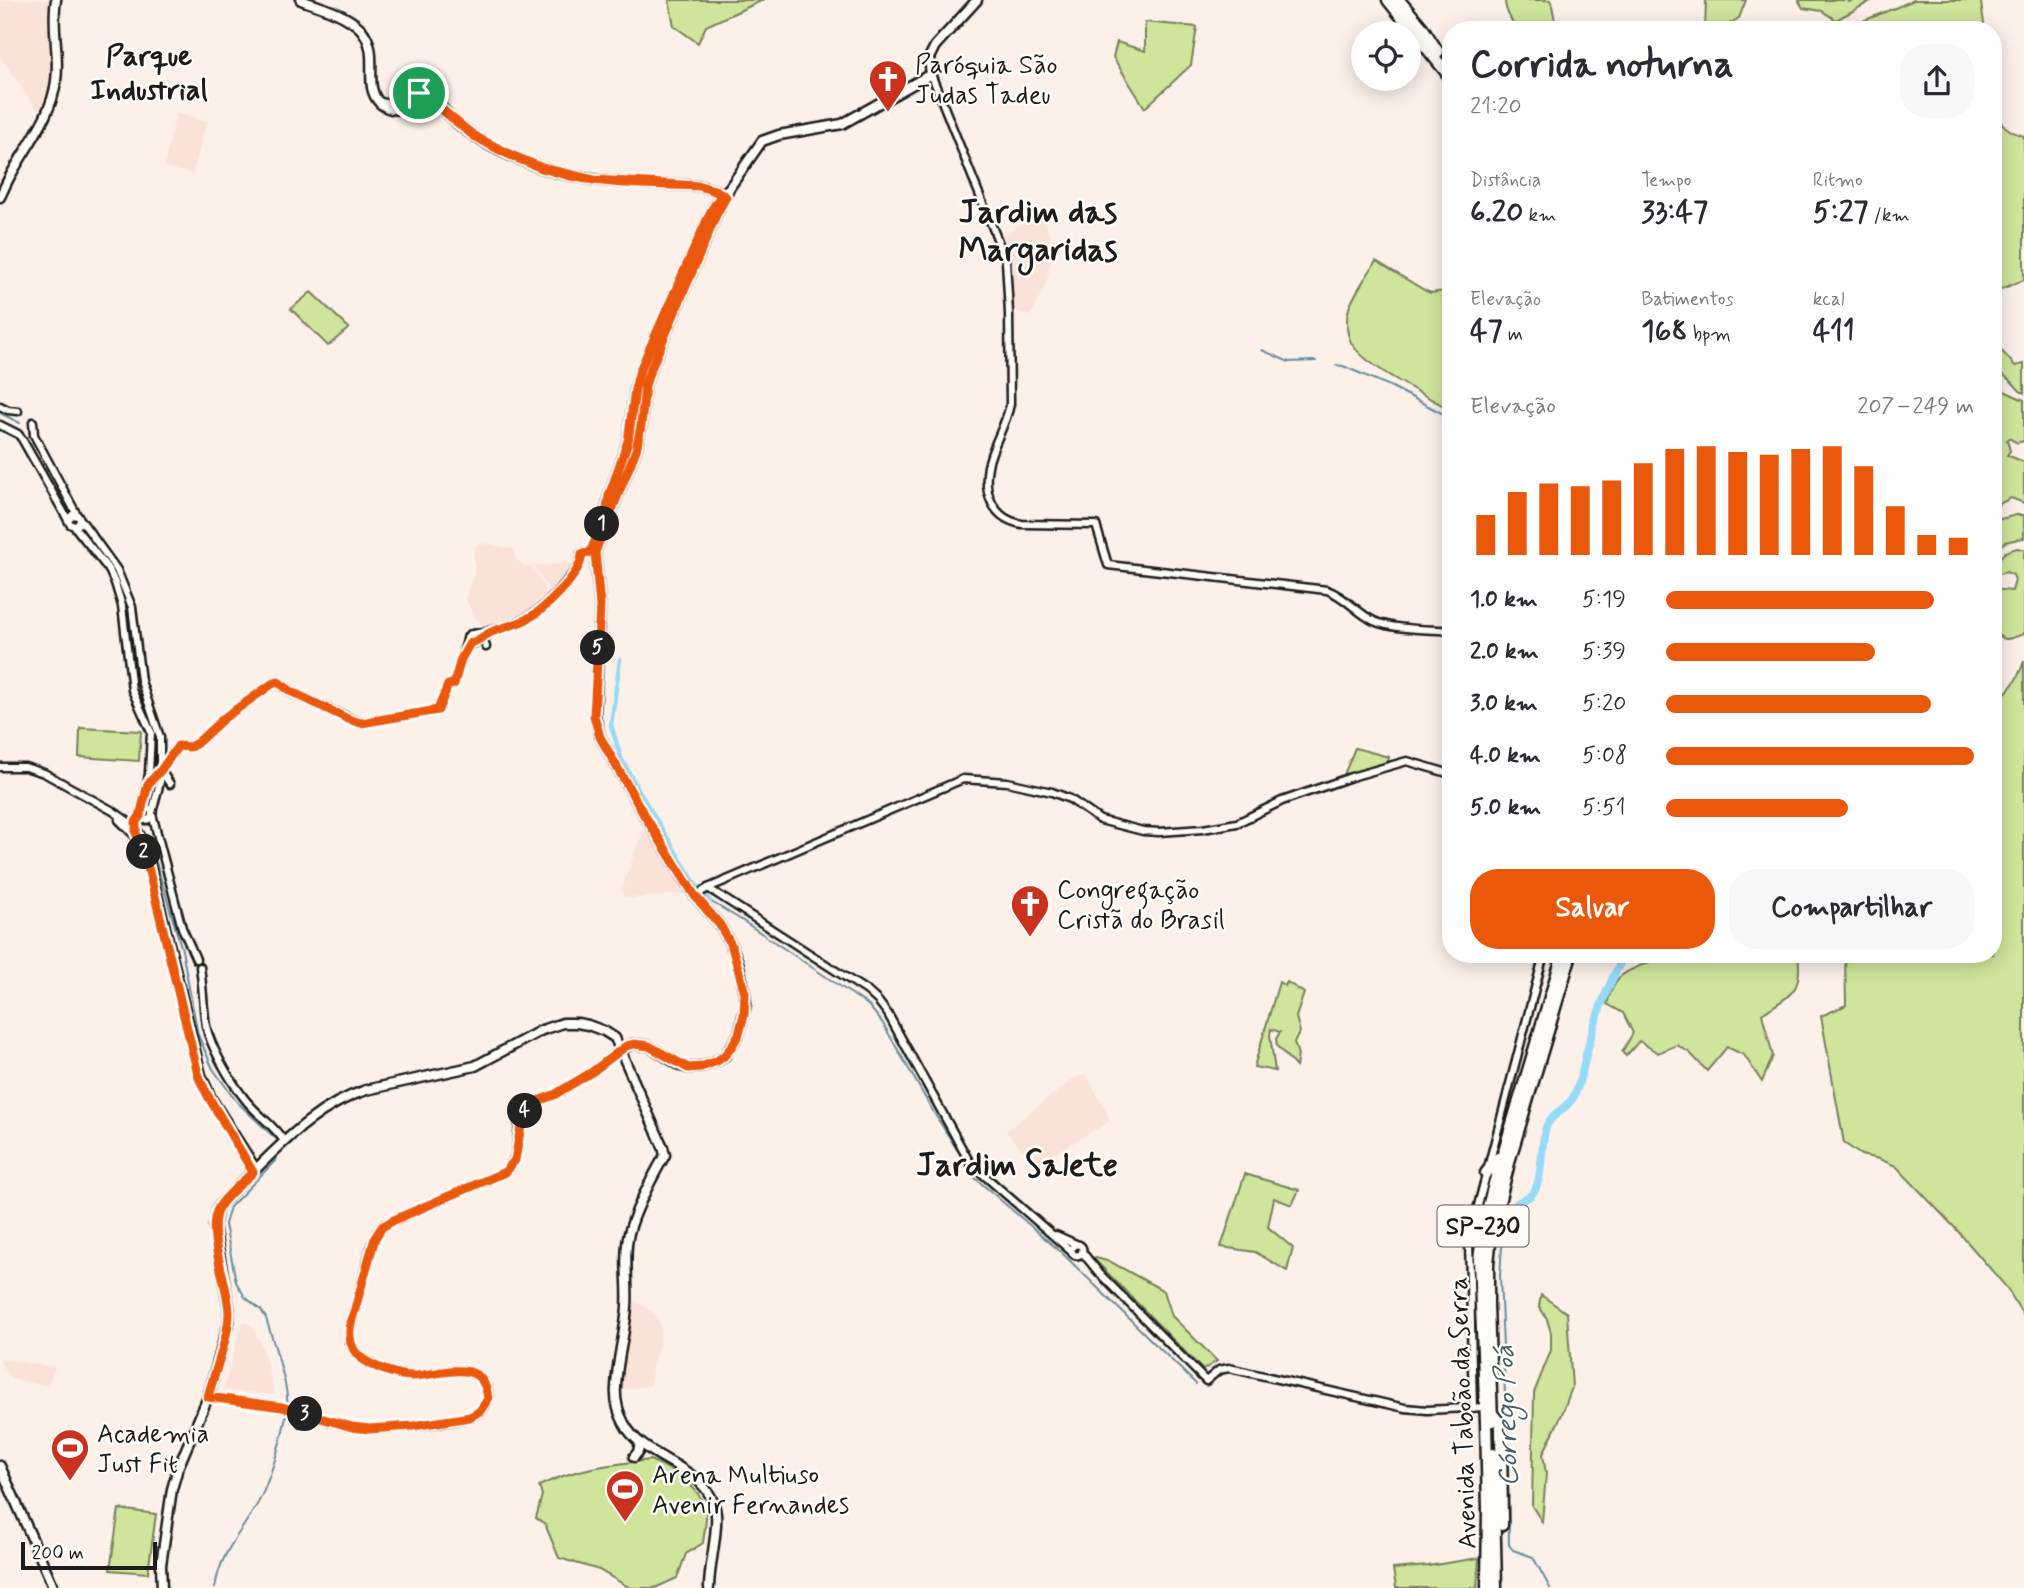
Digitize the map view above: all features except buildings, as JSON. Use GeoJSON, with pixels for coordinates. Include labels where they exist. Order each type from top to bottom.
{"type":"FeatureCollection","features":[{"type":"Feature","properties":{"kind":"highway"},"geometry":{"type":"LineString","coordinates":[[1388,0],[1442,67]]}},
{"type":"Feature","properties":{"kind":"highway"},"geometry":{"type":"LineString","coordinates":[[1399,0],[1422,27],[1442,58]]}},
{"type":"Feature","properties":{"kind":"highway","name":"Avenida Taboão da Serra"},"geometry":{"type":"LineString","coordinates":[[1498,1588],[1488,1410],[1480,1345],[1479,1260],[1483,1223],[1507,1154],[1560,963]]}},
{"type":"Feature","properties":{"kind":"highway","name":"SP-230"},"geometry":{"type":"LineString","coordinates":[[1507,1154],[1521,1122],[1568,963]]}},
{"type":"Feature","properties":{"kind":"highway"},"geometry":{"type":"LineString","coordinates":[[1486,1173],[1507,1154]]}},
{"type":"Feature","properties":{"kind":"highway","name":"Avenida Taboão da Serra"},"geometry":{"type":"LineString","coordinates":[[1480,1345],[1491,1234],[1507,1154]]}},
{"type":"Feature","properties":{"kind":"highway"},"geometry":{"type":"LineString","coordinates":[[1477,1206],[1481,1210],[1483,1223]]}},
{"type":"Feature","properties":{"kind":"highway","name":"Avenida Taboão da Serra"},"geometry":{"type":"LineString","coordinates":[[1487,1588],[1488,1410]]}},
{"type":"Feature","properties":{"kind":"main road"},"geometry":{"type":"LineString","coordinates":[[0,197],[45,116],[55,90],[56,0]]}},
{"type":"Feature","properties":{"kind":"main road"},"geometry":{"type":"LineString","coordinates":[[300,0],[343,17],[365,35],[372,58],[372,92],[385,108],[396,110],[428,103]]}},
{"type":"Feature","properties":{"kind":"main road"},"geometry":{"type":"LineString","coordinates":[[621,1049],[634,1044],[649,1046],[681,1066],[694,1068],[717,1061],[724,1056],[739,1034],[746,1004],[738,962],[732,947],[702,892],[643,813],[600,737],[594,716],[599,628],[598,582],[589,553],[613,498],[628,441],[640,370],[711,211],[758,146],[766,138],[842,124],[931,74],[929,58],[935,46],[977,0]]}},
{"type":"Feature","properties":{"kind":"main road"},"geometry":{"type":"LineString","coordinates":[[380,103],[396,104],[412,90]]}},
{"type":"Feature","properties":{"kind":"main road"},"geometry":{"type":"LineString","coordinates":[[412,90],[474,136],[542,168],[594,180],[700,186],[724,196]]}},
{"type":"Feature","properties":{"kind":"main road"},"geometry":{"type":"LineString","coordinates":[[411,107],[412,90]]}},
{"type":"Feature","properties":{"kind":"main road"},"geometry":{"type":"LineString","coordinates":[[412,90],[429,97],[441,109]]}},
{"type":"Feature","properties":{"kind":"main road"},"geometry":{"type":"LineString","coordinates":[[0,189],[10,176]]}},
{"type":"Feature","properties":{"kind":"main road"},"geometry":{"type":"LineString","coordinates":[[162,1588],[161,1565],[172,1489],[208,1397],[227,1330],[229,1315],[215,1237],[215,1218],[220,1205],[254,1170],[309,1121],[350,1096],[366,1090],[475,1066],[542,1030],[577,1023],[604,1031],[615,1038],[665,1155],[632,1223],[627,1245],[628,1306],[615,1387],[616,1400],[624,1423],[640,1443],[691,1474],[708,1491],[716,1517],[709,1588]]}},
{"type":"Feature","properties":{"kind":"main road"},"geometry":{"type":"LineString","coordinates":[[635,1457],[640,1443]]}},
{"type":"Feature","properties":{"kind":"main road"},"geometry":{"type":"LineString","coordinates":[[0,1466],[54,1588]]}},
{"type":"Feature","properties":{"kind":"street"},"geometry":{"type":"LineString","coordinates":[[931,74],[1006,261],[1010,390],[1007,419],[988,466],[987,482],[991,506],[1007,519],[1022,524],[1096,525],[1108,565],[1331,591],[1367,617],[1382,624],[1442,630]]}},
{"type":"Feature","properties":{"kind":"street"},"geometry":{"type":"LineString","coordinates":[[0,406],[18,411]]}},
{"type":"Feature","properties":{"kind":"street"},"geometry":{"type":"LineString","coordinates":[[33,422],[35,436],[79,518],[114,564],[132,607],[141,681],[160,737],[160,782],[150,819],[143,817]]}},
{"type":"Feature","properties":{"kind":"street"},"geometry":{"type":"LineString","coordinates":[[0,425],[18,434],[70,524],[106,566],[117,589],[122,606],[132,690],[150,732],[148,784],[143,817],[146,845],[202,1075],[212,1098],[254,1170]]}},
{"type":"Feature","properties":{"kind":"street"},"geometry":{"type":"LineString","coordinates":[[29,450],[27,437],[31,434],[35,436]]}},
{"type":"Feature","properties":{"kind":"street"},"geometry":{"type":"LineString","coordinates":[[68,520],[72,515],[79,518]]}},
{"type":"Feature","properties":{"kind":"street"},"geometry":{"type":"LineString","coordinates":[[74,526],[78,525],[79,518]]}},
{"type":"Feature","properties":{"kind":"street"},"geometry":{"type":"LineString","coordinates":[[148,784],[178,746],[194,746],[224,718],[278,682],[292,692],[348,719],[365,723],[438,710],[472,639],[514,625],[537,612],[553,598],[589,553]]}},
{"type":"Feature","properties":{"kind":"street"},"geometry":{"type":"LineString","coordinates":[[486,647],[484,641],[489,633]]}},
{"type":"Feature","properties":{"kind":"street"},"geometry":{"type":"LineString","coordinates":[[702,892],[950,784],[971,779],[1007,782],[1052,792],[1070,799],[1092,815],[1106,821],[1143,831],[1159,832],[1237,823],[1282,802],[1351,777],[1407,761],[1442,771]]}},
{"type":"Feature","properties":{"kind":"street"},"geometry":{"type":"LineString","coordinates":[[0,766],[25,767],[44,773],[136,827],[146,845]]}},
{"type":"Feature","properties":{"kind":"street"},"geometry":{"type":"LineString","coordinates":[[161,770],[170,784]]}},
{"type":"Feature","properties":{"kind":"street"},"geometry":{"type":"LineString","coordinates":[[107,809],[137,838],[145,855],[199,1078],[254,1170]]}},
{"type":"Feature","properties":{"kind":"street"},"geometry":{"type":"LineString","coordinates":[[152,813],[182,928],[196,959],[194,964],[200,967],[206,1026],[213,1044],[242,1096],[278,1131],[284,1142]]}},
{"type":"Feature","properties":{"kind":"street"},"geometry":{"type":"LineString","coordinates":[[137,838],[136,822],[143,817]]}},
{"type":"Feature","properties":{"kind":"street"},"geometry":{"type":"LineString","coordinates":[[124,824],[136,827]]}},
{"type":"Feature","properties":{"kind":"street"},"geometry":{"type":"LineString","coordinates":[[702,892],[853,982],[878,1001],[888,1014],[970,1163],[1099,1273],[1206,1381],[1219,1370],[1234,1368],[1405,1408],[1488,1410]]}},
{"type":"Feature","properties":{"kind":"street"},"geometry":{"type":"LineString","coordinates":[[1486,1422],[1473,1408],[1480,1345],[1469,1240],[1542,963]]}},
{"type":"Feature","properties":{"kind":"street"},"geometry":{"type":"LineString","coordinates":[[208,1397],[282,1407],[293,1410],[303,1418],[352,1427],[413,1426],[470,1417],[483,1407],[488,1399],[487,1387],[472,1373],[458,1370],[416,1376],[397,1374],[355,1352],[349,1334],[372,1244],[377,1233],[386,1224],[505,1172],[515,1160],[522,1119],[527,1108],[592,1072],[621,1049]]}},
{"type":"Feature","properties":{"kind":"street"},"geometry":{"type":"LineString","coordinates":[[1053,1234],[1081,1246],[1076,1253]]}},
{"type":"Feature","properties":{"kind":"shaded area"},"geometry":{"type":"Polygon","coordinates":[[[0,0],[52,0],[54,74],[53,85],[42,111],[34,106],[0,56],[0,0]]]}},
{"type":"Feature","properties":{"kind":"shaded area"},"geometry":{"type":"Polygon","coordinates":[[[176,113],[207,121],[193,174],[164,167],[176,113]]]}},
{"type":"Feature","properties":{"kind":"shaded area"},"geometry":{"type":"Polygon","coordinates":[[[1038,216],[1043,218],[1050,234],[1051,262],[1046,285],[1030,316],[1013,310],[1012,255],[1002,235],[1038,216]]]}},
{"type":"Feature","properties":{"kind":"shaded area"},"geometry":{"type":"Polygon","coordinates":[[[480,543],[514,549],[516,559],[525,566],[532,566],[549,597],[522,617],[486,630],[465,597],[474,573],[474,548],[480,543]]]}},
{"type":"Feature","properties":{"kind":"shaded area"},"geometry":{"type":"Polygon","coordinates":[[[577,562],[576,567],[551,596],[534,565],[577,562]]]}},
{"type":"Feature","properties":{"kind":"shaded area"},"geometry":{"type":"Polygon","coordinates":[[[643,833],[651,833],[686,889],[683,894],[629,898],[623,896],[621,890],[635,852],[643,833]]]}},
{"type":"Feature","properties":{"kind":"shaded area"},"geometry":{"type":"Polygon","coordinates":[[[1086,1074],[1109,1116],[1109,1122],[1038,1163],[1006,1131],[1073,1079],[1086,1074]]]}},
{"type":"Feature","properties":{"kind":"shaded area"},"geometry":{"type":"Polygon","coordinates":[[[632,1300],[657,1317],[661,1335],[650,1386],[620,1390],[632,1300]]]}},
{"type":"Feature","properties":{"kind":"shaded area"},"geometry":{"type":"Polygon","coordinates":[[[243,1322],[251,1325],[262,1346],[275,1395],[223,1390],[243,1322]]]}},
{"type":"Feature","properties":{"kind":"shaded area"},"geometry":{"type":"Polygon","coordinates":[[[0,1359],[55,1367],[48,1386],[12,1379],[0,1359]]]}},
{"type":"Feature","properties":{"kind":"green space"},"geometry":{"type":"Polygon","coordinates":[[[669,0],[763,0],[706,26],[698,43],[674,26],[669,0]]]}},
{"type":"Feature","properties":{"kind":"green space"},"geometry":{"type":"Polygon","coordinates":[[[1505,0],[1551,0],[1555,21],[1512,21],[1505,0]]]}},
{"type":"Feature","properties":{"kind":"green space"},"geometry":{"type":"Polygon","coordinates":[[[1706,0],[1746,0],[1739,18],[1734,21],[1705,21],[1706,0]]]}},
{"type":"Feature","properties":{"kind":"green space"},"geometry":{"type":"Polygon","coordinates":[[[1873,0],[1836,20],[1822,11],[1803,8],[1799,1],[1873,0]]]}},
{"type":"Feature","properties":{"kind":"green space"},"geometry":{"type":"Polygon","coordinates":[[[1914,0],[1979,0],[1984,21],[1863,21],[1914,0]]]}},
{"type":"Feature","properties":{"kind":"green space"},"geometry":{"type":"Polygon","coordinates":[[[1145,22],[1197,27],[1191,65],[1145,108],[1113,57],[1117,42],[1145,51],[1145,22]]]}},
{"type":"Feature","properties":{"kind":"green space"},"geometry":{"type":"Polygon","coordinates":[[[2002,123],[2024,136],[2024,280],[2002,289],[2002,123]]]}},
{"type":"Feature","properties":{"kind":"green space"},"geometry":{"type":"Polygon","coordinates":[[[1376,261],[1426,291],[1442,291],[1442,405],[1380,369],[1356,349],[1350,340],[1347,316],[1358,290],[1376,261]]]}},
{"type":"Feature","properties":{"kind":"green space"},"geometry":{"type":"Polygon","coordinates":[[[311,292],[349,328],[328,346],[291,309],[311,292]]]}},
{"type":"Feature","properties":{"kind":"green space"},"geometry":{"type":"Polygon","coordinates":[[[2002,351],[2015,366],[2024,364],[2024,393],[2002,374],[2002,351]]]}},
{"type":"Feature","properties":{"kind":"green space"},"geometry":{"type":"Polygon","coordinates":[[[2002,390],[2024,400],[2024,441],[2017,442],[2009,438],[2007,440],[2010,451],[2007,455],[2024,462],[2024,503],[2011,498],[2002,502],[2002,390]]]}},
{"type":"Feature","properties":{"kind":"green space"},"geometry":{"type":"Polygon","coordinates":[[[2024,515],[2024,538],[2002,544],[2002,519],[2024,515]]]}},
{"type":"Feature","properties":{"kind":"green space"},"geometry":{"type":"Polygon","coordinates":[[[2024,549],[2024,634],[2005,639],[2002,638],[2002,590],[2012,591],[2015,580],[2013,575],[2002,573],[2002,555],[2005,552],[2024,549]]]}},
{"type":"Feature","properties":{"kind":"green space"},"geometry":{"type":"Polygon","coordinates":[[[2024,661],[2024,1315],[2007,1288],[1896,1166],[1861,1155],[1844,1143],[1821,1016],[1846,1005],[1845,963],[2002,963],[2002,696],[2019,674],[2024,661]]]}},
{"type":"Feature","properties":{"kind":"green space"},"geometry":{"type":"Polygon","coordinates":[[[80,728],[141,731],[139,761],[79,757],[80,728]]]}},
{"type":"Feature","properties":{"kind":"green space"},"geometry":{"type":"Polygon","coordinates":[[[1355,748],[1389,757],[1387,767],[1343,777],[1355,748]]]}},
{"type":"Feature","properties":{"kind":"green space"},"geometry":{"type":"Polygon","coordinates":[[[1647,963],[1799,963],[1799,977],[1793,991],[1762,1014],[1773,1056],[1762,1082],[1744,1055],[1727,1047],[1707,1071],[1690,1053],[1677,1045],[1658,1053],[1639,1041],[1626,1056],[1622,1052],[1633,1033],[1623,1013],[1607,1004],[1617,979],[1647,963]]]}},
{"type":"Feature","properties":{"kind":"green space"},"geometry":{"type":"Polygon","coordinates":[[[1279,982],[1285,986],[1287,982],[1304,993],[1296,1017],[1300,1032],[1294,1042],[1298,1055],[1296,1067],[1277,1046],[1276,1039],[1280,1032],[1271,1029],[1275,1071],[1254,1067],[1279,982]]]}},
{"type":"Feature","properties":{"kind":"green space"},"geometry":{"type":"Polygon","coordinates":[[[1245,1174],[1299,1190],[1292,1205],[1274,1198],[1268,1227],[1293,1248],[1287,1271],[1255,1252],[1221,1247],[1245,1174]]]}},
{"type":"Feature","properties":{"kind":"green space"},"geometry":{"type":"Polygon","coordinates":[[[1092,1257],[1111,1262],[1164,1291],[1172,1316],[1217,1361],[1203,1370],[1092,1257]]]}},
{"type":"Feature","properties":{"kind":"green space"},"geometry":{"type":"Polygon","coordinates":[[[1541,1295],[1567,1313],[1572,1387],[1543,1454],[1546,1474],[1542,1522],[1532,1506],[1534,1393],[1551,1350],[1551,1333],[1539,1306],[1541,1295]]]}},
{"type":"Feature","properties":{"kind":"green space","name":"Arena Multiuso Avenir Fernandes"},"geometry":{"type":"Polygon","coordinates":[[[650,1460],[686,1481],[704,1506],[706,1519],[703,1543],[686,1554],[677,1578],[655,1588],[630,1588],[599,1570],[559,1558],[545,1524],[536,1518],[542,1495],[539,1486],[580,1471],[650,1460]]]}},
{"type":"Feature","properties":{"kind":"green space"},"geometry":{"type":"Polygon","coordinates":[[[119,1509],[156,1514],[148,1573],[110,1570],[119,1509]]]}},
{"type":"Feature","properties":{"kind":"green space"},"geometry":{"type":"Polygon","coordinates":[[[1479,1558],[1477,1588],[1396,1588],[1393,1569],[1479,1558]]]}},
{"type":"Feature","properties":{"kind":"waterway"},"geometry":{"type":"LineString","coordinates":[[1262,350],[1289,362],[1316,361]]}},
{"type":"Feature","properties":{"kind":"waterway"},"geometry":{"type":"LineString","coordinates":[[1336,365],[1392,387],[1442,413]]}},
{"type":"Feature","properties":{"kind":"waterway"},"geometry":{"type":"LineString","coordinates":[[0,413],[20,423]]}},
{"type":"Feature","properties":{"kind":"waterway"},"geometry":{"type":"LineString","coordinates":[[620,659],[611,725],[621,758],[696,885],[710,901]]}},
{"type":"Feature","properties":{"kind":"waterway"},"geometry":{"type":"LineString","coordinates":[[148,835],[182,950],[198,1035],[213,1069],[237,1102],[275,1138]]}},
{"type":"Feature","properties":{"kind":"waterway"},"geometry":{"type":"LineString","coordinates":[[710,901],[868,1005],[882,1022],[975,1178],[1062,1253],[1196,1384]]}},
{"type":"Feature","properties":{"kind":"waterway","name":"Córrego Poá"},"geometry":{"type":"LineString","coordinates":[[1517,1203],[1535,1190],[1546,1127],[1574,1096],[1600,1009],[1621,963]]}},
{"type":"Feature","properties":{"kind":"waterway"},"geometry":{"type":"LineString","coordinates":[[215,1588],[225,1555],[255,1508],[266,1485],[277,1453],[287,1406],[283,1376],[266,1318],[261,1310],[245,1297],[236,1282],[225,1224],[230,1207],[276,1160]]}},
{"type":"Feature","properties":{"kind":"waterway","name":"Córrego Poá"},"geometry":{"type":"LineString","coordinates":[[1509,1225],[1502,1246],[1500,1276],[1509,1545],[1513,1550],[1533,1557],[1550,1588]]}},
{"type":"Feature","properties":{"kind":"place","name":"Paróquia São Judas Tadeu"},"geometry":{"type":"Point","coordinates":[888,113]}},
{"type":"Feature","properties":{"kind":"place","name":"Congregação Cristã do Brasil"},"geometry":{"type":"Point","coordinates":[1030,938]}},
{"type":"Feature","properties":{"kind":"place","name":"Academia Just Fit"},"geometry":{"type":"Point","coordinates":[70,1482]}},
{"type":"Feature","properties":{"kind":"place","name":"Arena Multiuso Avenir Fernandes"},"geometry":{"type":"Point","coordinates":[625,1523]}},
{"type":"Feature","properties":{"kind":"district","name":"Parque Industrial"},"geometry":{"type":"Point","coordinates":[149,72]}},
{"type":"Feature","properties":{"kind":"district","name":"Jardim das Margaridas"},"geometry":{"type":"Point","coordinates":[1038,229]}},
{"type":"Feature","properties":{"kind":"district","name":"Jardim Salete"},"geometry":{"type":"Point","coordinates":[1017,1163]}},
{"type":"Feature","properties":{"kind":"route"},"geometry":{"type":"LineString","coordinates":[[419,93],[415,94],[441,109],[458,125],[474,136],[516,157],[542,168],[570,176],[594,180],[654,184],[700,186],[715,190],[722,194],[726,197],[649,373],[636,450],[595,552],[600,606],[594,716],[600,737],[643,813],[695,896],[720,925],[732,947],[738,962],[746,1004],[739,1034],[730,1049],[717,1061],[688,1068],[649,1046],[626,1046],[592,1072],[527,1108],[522,1119],[515,1160],[505,1172],[382,1227],[372,1244],[351,1323],[349,1334],[355,1352],[379,1367],[407,1376],[458,1370],[472,1373],[487,1387],[488,1399],[480,1411],[470,1417],[413,1426],[369,1429],[352,1427],[282,1407],[208,1397],[229,1315],[215,1237],[215,1218],[224,1200],[253,1172],[199,1078],[145,855],[137,838],[136,822],[142,810],[148,784],[178,746],[186,748],[197,743],[224,718],[272,684],[278,682],[292,692],[361,723],[438,710],[448,685],[454,684],[461,659],[470,643],[475,643],[492,631],[528,619],[553,598],[576,570],[582,554],[590,553],[604,522],[609,496],[628,441],[640,370],[711,211],[722,194],[700,186],[594,180],[542,168],[474,136],[458,125],[436,102],[419,93]]}}]}
